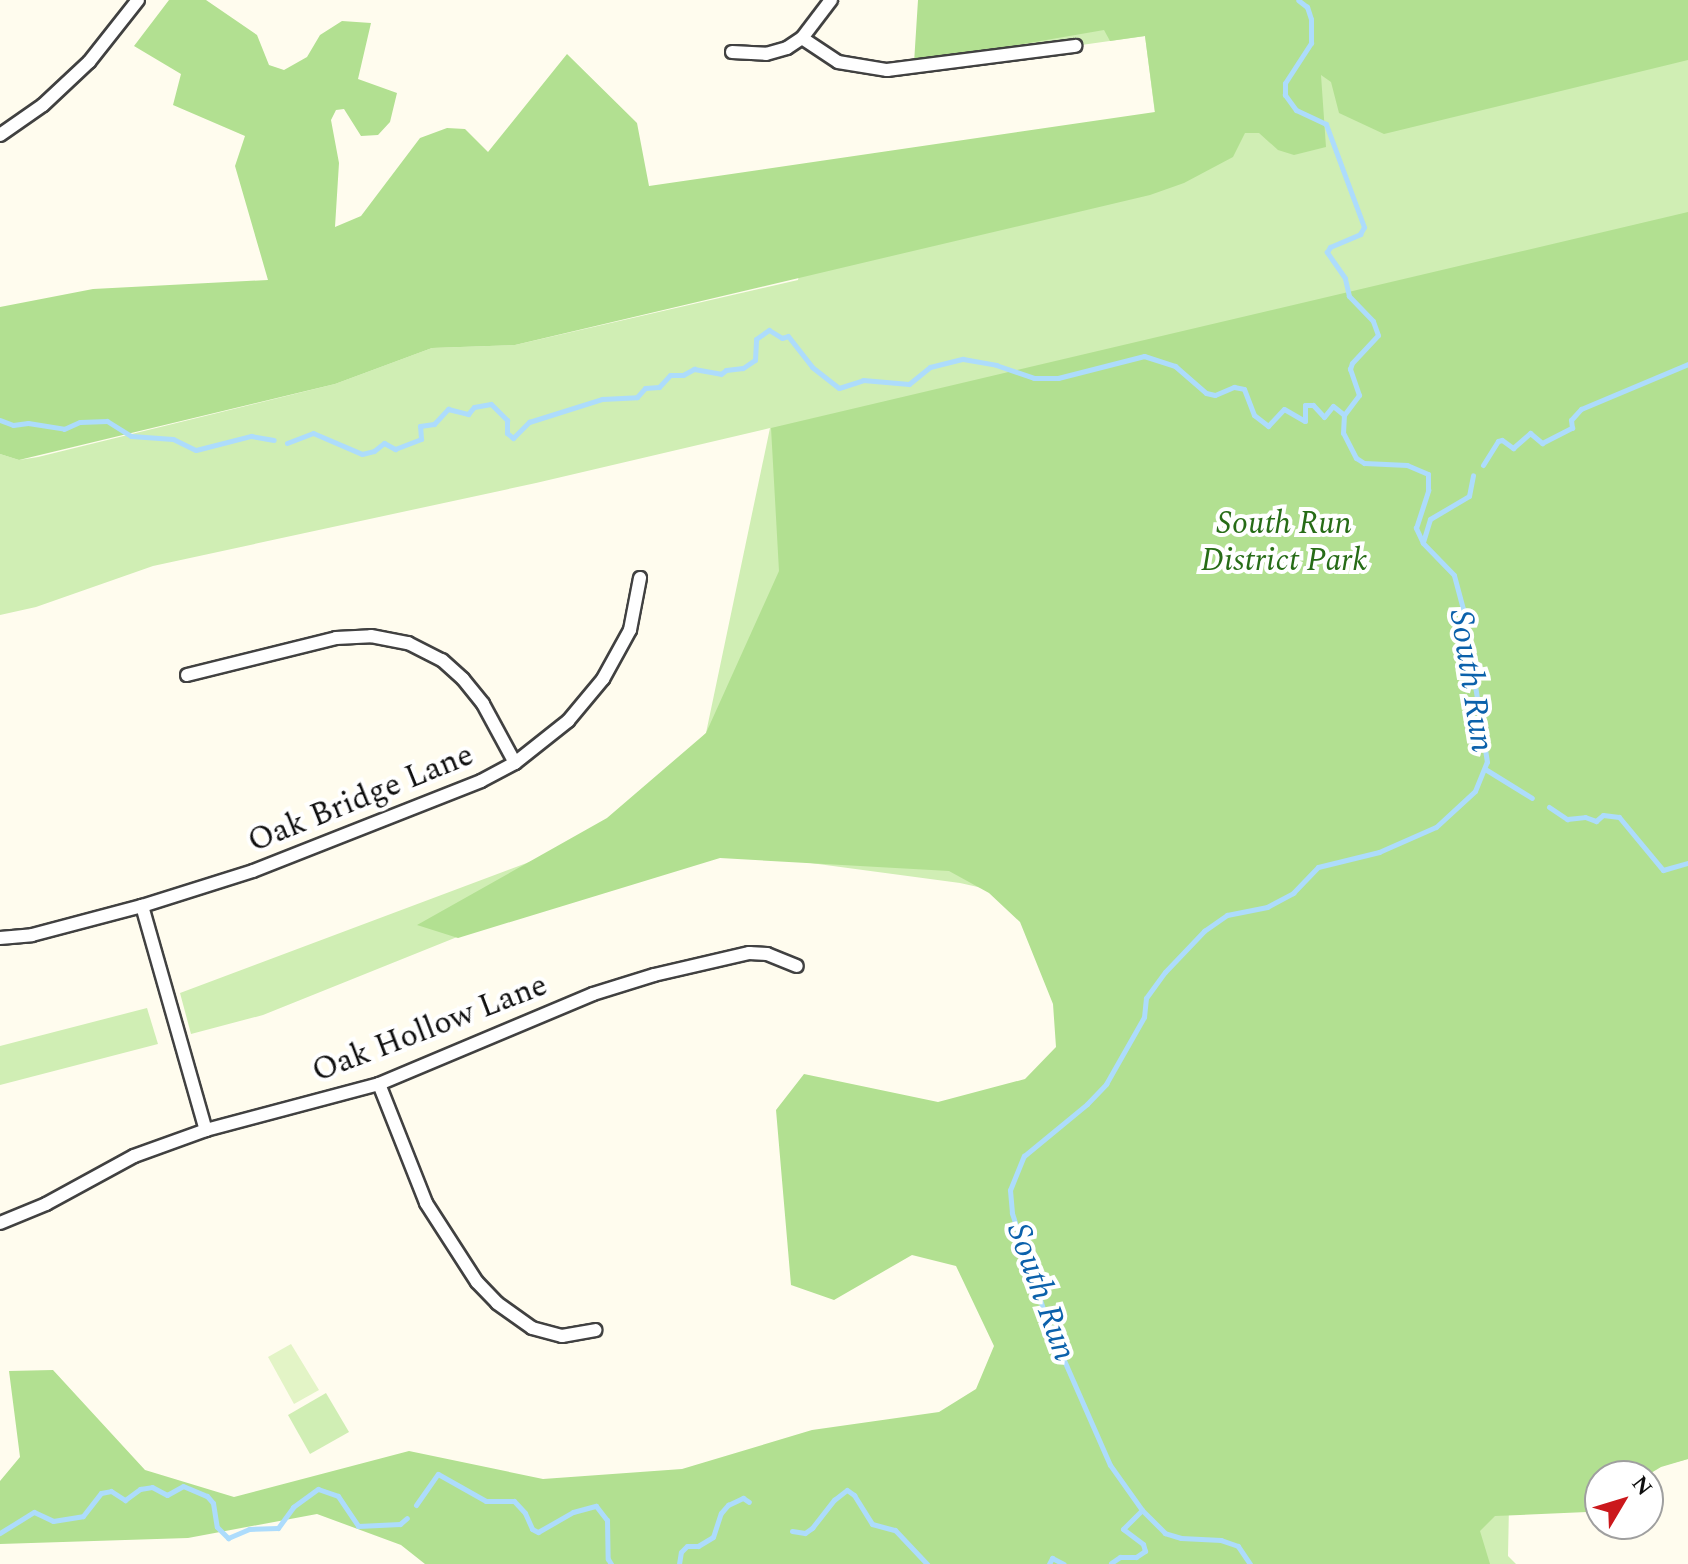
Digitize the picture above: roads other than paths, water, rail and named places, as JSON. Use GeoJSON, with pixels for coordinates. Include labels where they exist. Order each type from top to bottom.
{"type":"FeatureCollection","features":[{"type":"Feature","properties":{"kind":"street"},"geometry":{"type":"LineString","coordinates":[[0,135],[70,81],[138,0]]}},
{"type":"Feature","properties":{"kind":"street"},"geometry":{"type":"LineString","coordinates":[[732,52],[766,54],[787,48],[802,38],[831,0]]}},
{"type":"Feature","properties":{"kind":"street"},"geometry":{"type":"LineString","coordinates":[[802,38],[838,62],[878,70],[1075,46]]}},
{"type":"Feature","properties":{"kind":"street","name":"Oak Bridge Lane"},"geometry":{"type":"LineString","coordinates":[[0,938],[32,935],[142,906],[253,871],[481,781],[515,763],[568,721],[603,679],[630,630],[640,578]]}},
{"type":"Feature","properties":{"kind":"street"},"geometry":{"type":"LineString","coordinates":[[187,675],[336,638],[371,636],[408,643],[442,660],[463,679],[483,704],[515,763]]}},
{"type":"Feature","properties":{"kind":"street"},"geometry":{"type":"LineString","coordinates":[[142,906],[206,1130]]}},
{"type":"Feature","properties":{"kind":"street","name":"Oak Hollow Lane"},"geometry":{"type":"LineString","coordinates":[[0,1223],[46,1204],[134,1156],[206,1130],[379,1084],[538,1015],[654,975],[749,953],[767,954],[797,966]]}},
{"type":"Feature","properties":{"kind":"street"},"geometry":{"type":"LineString","coordinates":[[379,1084],[426,1203],[477,1282],[497,1303],[532,1328],[562,1336],[595,1330]]}},
{"type":"Feature","properties":{"kind":"waterway","name":"South Run"},"geometry":{"type":"LineString","coordinates":[[1250,1564],[1238,1546],[1221,1540],[1181,1538],[1165,1533],[1142,1510],[1110,1465],[1048,1324],[1012,1213],[1010,1190],[1024,1156],[1087,1104],[1106,1084],[1144,1017],[1146,998],[1165,972],[1204,931],[1227,915],[1267,907],[1293,893],[1318,867],[1379,852],[1436,827],[1475,791],[1487,762],[1463,609],[1454,575],[1423,543],[1416,528],[1428,490],[1428,474],[1407,465],[1364,463],[1356,458],[1343,433],[1344,415],[1359,395],[1350,369],[1352,363],[1378,335],[1373,321],[1349,296],[1345,278],[1327,252],[1330,247],[1360,234],[1364,227],[1326,124],[1296,110],[1285,95],[1285,83],[1311,43],[1311,19],[1307,7],[1298,0]]}},
{"type":"Feature","properties":{"kind":"waterway"},"geometry":{"type":"LineString","coordinates":[[287,443],[313,433],[362,454],[374,451],[384,443],[395,449],[421,439],[420,426],[434,424],[448,409],[468,414],[474,407],[491,404],[507,420],[507,433],[513,438],[529,422],[602,399],[637,397],[645,388],[659,387],[670,375],[683,375],[694,369],[721,374],[726,370],[743,368],[755,360],[756,339],[769,330],[782,338],[788,336],[812,367],[839,388],[863,380],[909,384],[930,367],[963,359],[996,365],[1034,378],[1058,378],[1144,356],[1175,366],[1206,393],[1215,395],[1234,387],[1244,389],[1254,415],[1268,426],[1284,409],[1305,421],[1305,405],[1313,405],[1324,417],[1333,406],[1344,415]]}},
{"type":"Feature","properties":{"kind":"waterway"},"geometry":{"type":"LineString","coordinates":[[1483,465],[1498,441],[1502,440],[1513,448],[1530,433],[1542,443],[1572,428],[1571,420],[1581,409],[1688,364]]}},
{"type":"Feature","properties":{"kind":"waterway"},"geometry":{"type":"LineString","coordinates":[[0,420],[13,425],[28,423],[64,429],[80,422],[107,421],[131,436],[173,439],[196,450],[251,436],[274,440]]}},
{"type":"Feature","properties":{"kind":"waterway"},"geometry":{"type":"LineString","coordinates":[[1423,542],[1430,519],[1469,496],[1473,475]]}},
{"type":"Feature","properties":{"kind":"waterway"},"geometry":{"type":"LineString","coordinates":[[1485,769],[1532,798]]}},
{"type":"Feature","properties":{"kind":"waterway"},"geometry":{"type":"LineString","coordinates":[[1549,807],[1567,819],[1585,817],[1596,821],[1603,815],[1619,817],[1663,870],[1688,863]]}},
{"type":"Feature","properties":{"kind":"waterway"},"geometry":{"type":"LineString","coordinates":[[416,1505],[438,1474],[486,1501],[514,1501],[525,1513],[532,1529],[538,1532],[573,1512],[596,1506],[607,1520],[608,1559],[611,1564]]}},
{"type":"Feature","properties":{"kind":"waterway"},"geometry":{"type":"LineString","coordinates":[[0,1533],[34,1512],[53,1521],[83,1516],[101,1493],[111,1491],[125,1500],[140,1489],[152,1487],[167,1495],[183,1486],[207,1496],[213,1503],[217,1527],[228,1538],[249,1529],[278,1528],[293,1507],[318,1489],[338,1496],[358,1526],[400,1524],[407,1518]]}},
{"type":"Feature","properties":{"kind":"waterway"},"geometry":{"type":"LineString","coordinates":[[792,1531],[805,1533],[812,1528],[834,1500],[847,1490],[854,1495],[872,1524],[895,1530],[927,1564]]}},
{"type":"Feature","properties":{"kind":"waterway"},"geometry":{"type":"LineString","coordinates":[[679,1564],[681,1552],[687,1546],[698,1546],[713,1537],[721,1513],[728,1505],[743,1498],[749,1502]]}},
{"type":"Feature","properties":{"kind":"waterway"},"geometry":{"type":"LineString","coordinates":[[1111,1563],[1120,1557],[1136,1557],[1145,1551],[1143,1544],[1123,1529],[1142,1510]]}},
{"type":"Feature","properties":{"kind":"waterway"},"geometry":{"type":"LineString","coordinates":[[1049,1564],[1052,1558],[1064,1564]]}},
{"type":"Feature","properties":{"kind":"park label","name":"South Run District Park"},"geometry":{"type":"Point","coordinates":[1284,544]}}]}
